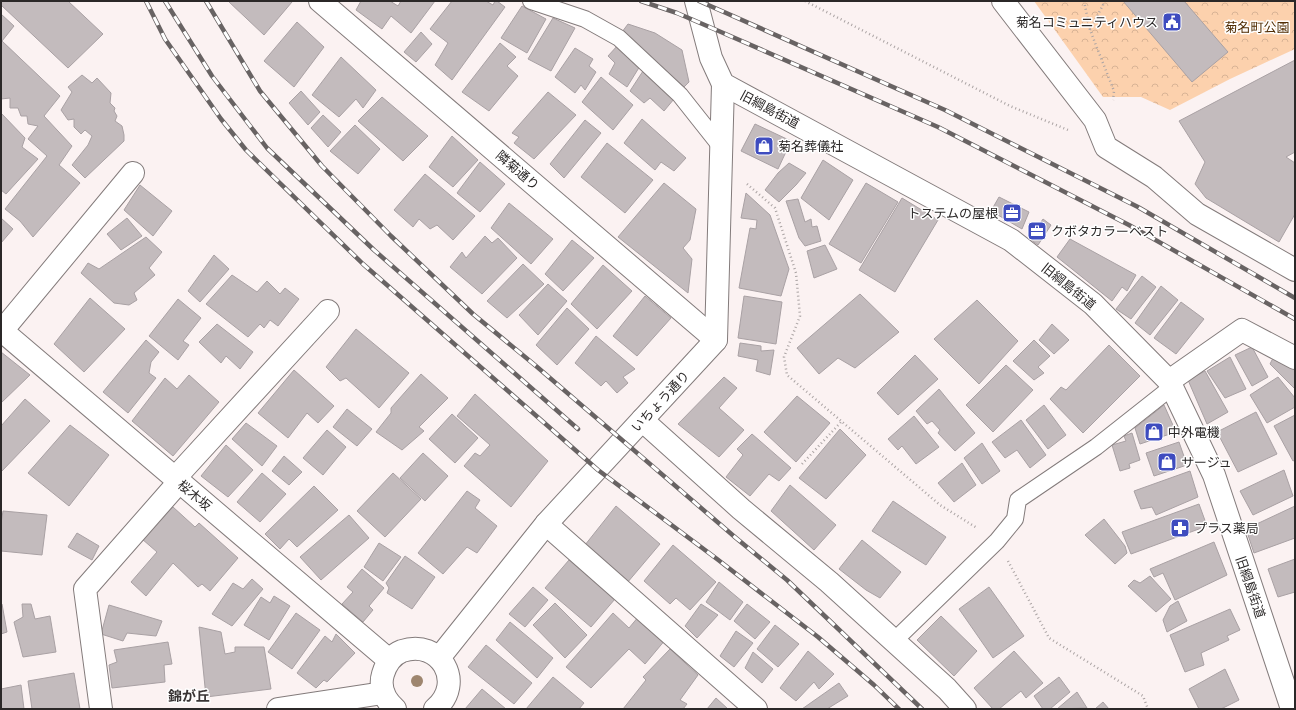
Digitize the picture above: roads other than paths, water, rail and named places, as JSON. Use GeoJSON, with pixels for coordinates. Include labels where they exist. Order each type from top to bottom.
{"type":"FeatureCollection","features":[{"type":"Feature","properties":{"kind":"street","name":"隣菊通り"},"geometry":{"type":"LineString","coordinates":[[320,1],[716,340]]}},
{"type":"Feature","properties":{"kind":"street"},"geometry":{"type":"LineString","coordinates":[[696,1],[710,58],[723,84],[716,340]]}},
{"type":"Feature","properties":{"kind":"street"},"geometry":{"type":"LineString","coordinates":[[1004,1],[1097,126],[1106,147],[1154,177],[1196,214],[1295,270]]}},
{"type":"Feature","properties":{"kind":"street","name":"旧綱島街道"},"geometry":{"type":"LineString","coordinates":[[723,84],[1011,240],[1093,304],[1170,384],[1214,476],[1292,709]]}},
{"type":"Feature","properties":{"kind":"street"},"geometry":{"type":"LineString","coordinates":[[1,331],[133,172]]}},
{"type":"Feature","properties":{"kind":"street"},"geometry":{"type":"LineString","coordinates":[[101,709],[85,589],[177,480],[328,311]]}},
{"type":"Feature","properties":{"kind":"street"},"geometry":{"type":"LineString","coordinates":[[1170,384],[1242,330],[1295,358]]}},
{"type":"Feature","properties":{"kind":"street","name":"桜木坂"},"geometry":{"type":"LineString","coordinates":[[1,331],[389,660]]}},
{"type":"Feature","properties":{"kind":"street","name":"いちょう通り"},"geometry":{"type":"LineString","coordinates":[[439,658],[546,524],[598,470],[716,340]]}},
{"type":"Feature","properties":{"kind":"street"},"geometry":{"type":"LineString","coordinates":[[642,420],[741,509],[829,582],[947,689],[965,709]]}},
{"type":"Feature","properties":{"kind":"street"},"geometry":{"type":"LineString","coordinates":[[546,524],[756,709]]}},
{"type":"Feature","properties":{"kind":"street"},"geometry":{"type":"LineString","coordinates":[[278,709],[389,701],[382,676],[389,660],[398,653],[409,649],[420,648],[431,652],[439,658],[446,667],[449,677],[449,687],[440,707]]}},
{"type":"Feature","properties":{"kind":"lane"},"geometry":{"type":"LineString","coordinates":[[532,1],[586,19],[619,38],[680,95],[722,156]]}},
{"type":"Feature","properties":{"kind":"lane"},"geometry":{"type":"LineString","coordinates":[[894,641],[997,541],[1015,519],[1018,500],[1096,447],[1170,384]]}},
{"type":"Feature","properties":{"kind":"railway"},"geometry":{"type":"LineString","coordinates":[[146,1],[165,39],[221,119],[246,150],[363,264],[598,470],[818,637],[874,685],[899,709]]}},
{"type":"Feature","properties":{"kind":"railway"},"geometry":{"type":"LineString","coordinates":[[165,1],[212,76],[267,148],[374,250],[578,429]]}},
{"type":"Feature","properties":{"kind":"railway"},"geometry":{"type":"LineString","coordinates":[[206,1],[260,91],[322,166],[391,236],[473,314],[787,580],[922,709]]}},
{"type":"Feature","properties":{"kind":"railway"},"geometry":{"type":"LineString","coordinates":[[641,1],[677,13],[938,127],[1129,225],[1295,319]]}},
{"type":"Feature","properties":{"kind":"railway"},"geometry":{"type":"LineString","coordinates":[[699,1],[945,110],[1138,207],[1295,298]]}},
{"type":"Feature","properties":{"kind":"place","name":"菊名コミュニティハウス"},"geometry":{"type":"Point","coordinates":[1172,22]}},
{"type":"Feature","properties":{"kind":"place","name":"菊名葬儀社"},"geometry":{"type":"Point","coordinates":[764,146]}},
{"type":"Feature","properties":{"kind":"place","name":"トステムの屋根"},"geometry":{"type":"Point","coordinates":[1012,213]}},
{"type":"Feature","properties":{"kind":"place","name":"クボタカラーベスト"},"geometry":{"type":"Point","coordinates":[1037,231]}},
{"type":"Feature","properties":{"kind":"place","name":"中外電機"},"geometry":{"type":"Point","coordinates":[1154,432]}},
{"type":"Feature","properties":{"kind":"place","name":"サージュ"},"geometry":{"type":"Point","coordinates":[1167,462]}},
{"type":"Feature","properties":{"kind":"place","name":"プラス薬局"},"geometry":{"type":"Point","coordinates":[1180,528]}},
{"type":"Feature","properties":{"kind":"district","name":"錦が丘"},"geometry":{"type":"Point","coordinates":[189,695]}},
{"type":"Feature","properties":{"kind":"park label","name":"菊名町公園"},"geometry":{"type":"Point","coordinates":[1257,27]}}]}
